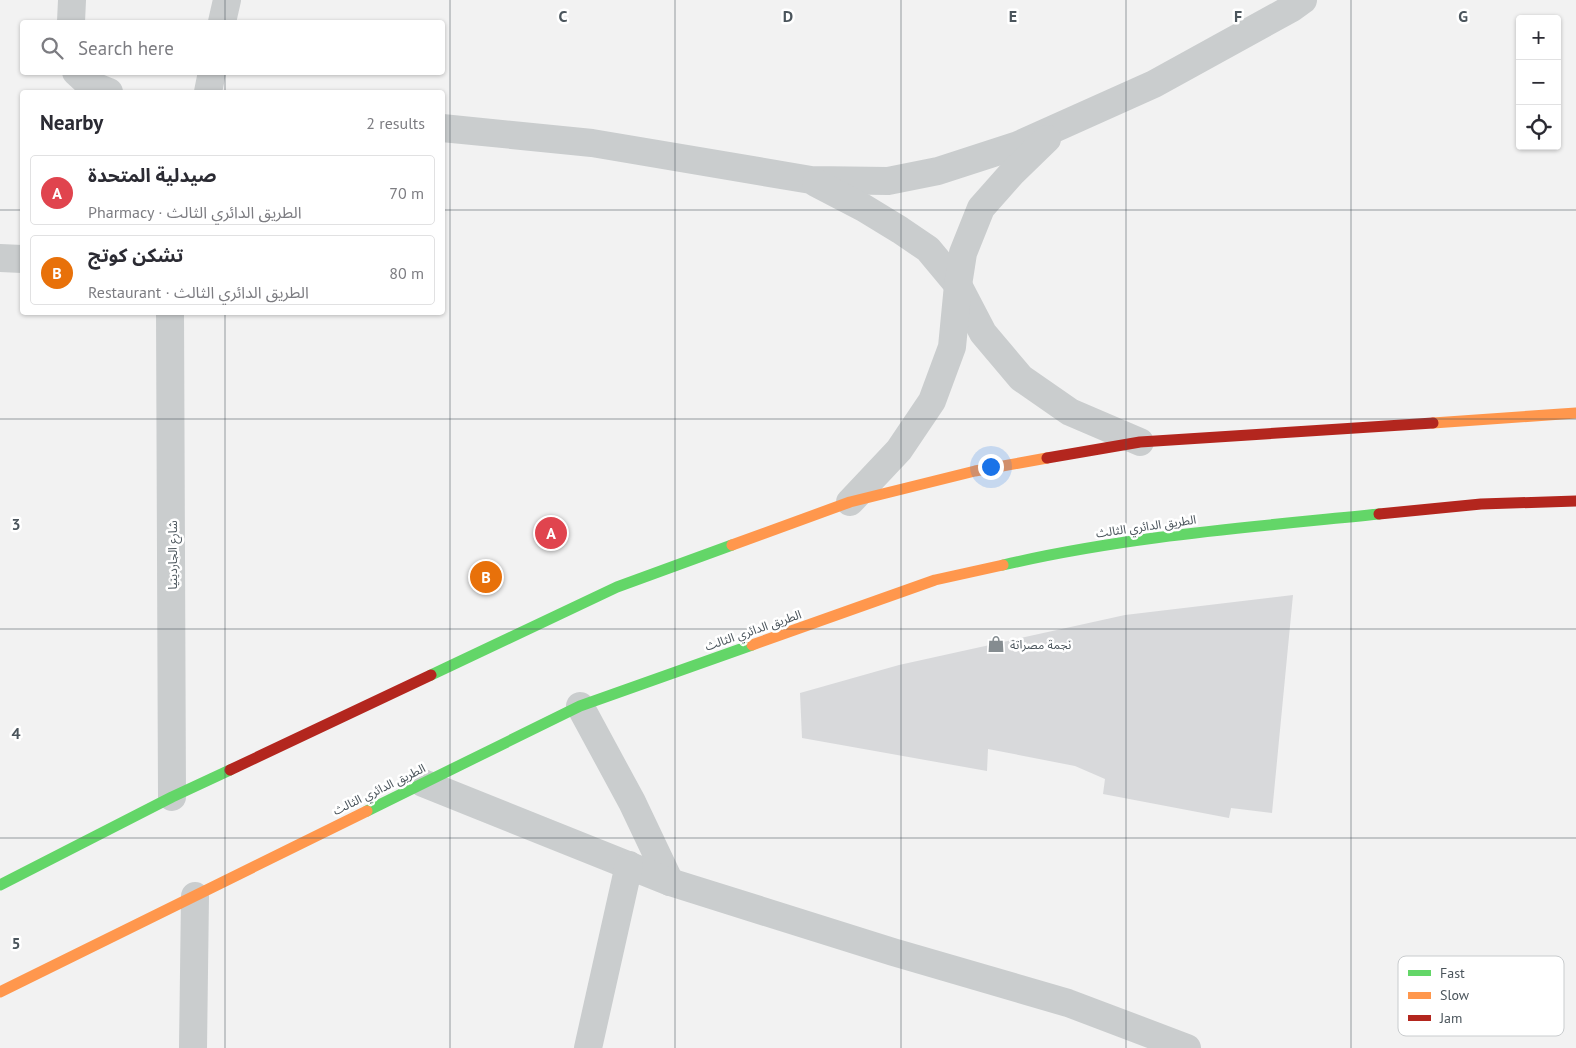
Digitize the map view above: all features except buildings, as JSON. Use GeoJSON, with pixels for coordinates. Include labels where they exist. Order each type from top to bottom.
{"type":"FeatureCollection","features":[{"type":"Feature","properties":{"kind":"main road"},"geometry":{"type":"LineString","coordinates":[[0,885],[172,797],[617,587],[850,502],[975,471],[1140,442],[1576,413]]}},
{"type":"Feature","properties":{"kind":"main road","name":"الطريق الدائري الثالث"},"geometry":{"type":"LineString","coordinates":[[0,992],[580,706],[935,580],[1046,556],[1168,535],[1481,504],[1576,501]]}},
{"type":"Feature","properties":{"kind":"street"},"geometry":{"type":"LineString","coordinates":[[71,20],[72,0]]}},
{"type":"Feature","properties":{"kind":"street"},"geometry":{"type":"LineString","coordinates":[[222,20],[227,0]]}},
{"type":"Feature","properties":{"kind":"street"},"geometry":{"type":"LineString","coordinates":[[445,128],[592,143],[811,180],[888,181],[938,171],[1018,145],[1154,84],[1292,8],[1303,0]]}},
{"type":"Feature","properties":{"kind":"street"},"geometry":{"type":"LineString","coordinates":[[79,75],[89,84],[104,90]]}},
{"type":"Feature","properties":{"kind":"street"},"geometry":{"type":"LineString","coordinates":[[208,90],[211,75]]}},
{"type":"Feature","properties":{"kind":"street"},"geometry":{"type":"LineString","coordinates":[[850,502],[899,450],[932,401],[952,347],[958,285],[964,253],[981,208],[1012,173],[1059,127]]}},
{"type":"Feature","properties":{"kind":"street"},"geometry":{"type":"LineString","coordinates":[[811,180],[864,208],[928,249],[958,285],[983,333],[1022,378],[1070,412],[1140,442]]}},
{"type":"Feature","properties":{"kind":"street"},"geometry":{"type":"LineString","coordinates":[[0,258],[20,258]]}},
{"type":"Feature","properties":{"kind":"street","name":"شارع الجاردينيا"},"geometry":{"type":"LineString","coordinates":[[170,315],[172,797]]}},
{"type":"Feature","properties":{"kind":"street"},"geometry":{"type":"LineString","coordinates":[[580,706],[632,802],[670,882]]}},
{"type":"Feature","properties":{"kind":"street"},"geometry":{"type":"LineString","coordinates":[[423,783],[670,882],[893,952],[1068,1003],[1187,1048]]}},
{"type":"Feature","properties":{"kind":"street"},"geometry":{"type":"LineString","coordinates":[[588,1048],[629,865]]}},
{"type":"Feature","properties":{"kind":"street"},"geometry":{"type":"LineString","coordinates":[[193,1048],[195,896]]}},
{"type":"Feature","properties":{"kind":"traffic: fast"},"geometry":{"type":"LineString","coordinates":[[1003,565],[1049,555],[1143,540],[1237,528],[1379,514]]}},
{"type":"Feature","properties":{"kind":"traffic: fast"},"geometry":{"type":"LineString","coordinates":[[431,675],[617,587],[732,545]]}},
{"type":"Feature","properties":{"kind":"traffic: fast"},"geometry":{"type":"LineString","coordinates":[[367,811],[580,706],[752,645]]}},
{"type":"Feature","properties":{"kind":"traffic: fast"},"geometry":{"type":"LineString","coordinates":[[0,885],[172,797],[230,770]]}},
{"type":"Feature","properties":{"kind":"traffic: slow"},"geometry":{"type":"LineString","coordinates":[[1433,423],[1576,413]]}},
{"type":"Feature","properties":{"kind":"traffic: slow"},"geometry":{"type":"LineString","coordinates":[[732,545],[850,502],[975,471],[1047,458]]}},
{"type":"Feature","properties":{"kind":"traffic: slow"},"geometry":{"type":"LineString","coordinates":[[752,645],[935,580],[1003,565]]}},
{"type":"Feature","properties":{"kind":"traffic: slow"},"geometry":{"type":"LineString","coordinates":[[0,992],[367,811]]}},
{"type":"Feature","properties":{"kind":"traffic: jam"},"geometry":{"type":"LineString","coordinates":[[1047,458],[1140,442],[1433,423]]}},
{"type":"Feature","properties":{"kind":"traffic: jam"},"geometry":{"type":"LineString","coordinates":[[1379,514],[1481,504],[1576,501]]}},
{"type":"Feature","properties":{"kind":"traffic: jam"},"geometry":{"type":"LineString","coordinates":[[230,770],[431,675]]}},
{"type":"Feature","properties":{"kind":"place","name":"صيدلية المتحدة"},"geometry":{"type":"Point","coordinates":[551,533]}},
{"type":"Feature","properties":{"kind":"place","name":"تشكن كوتج"},"geometry":{"type":"Point","coordinates":[486,577]}},
{"type":"Feature","properties":{"kind":"place","name":"نجمة مصراتة"},"geometry":{"type":"Point","coordinates":[996,644]}}]}
